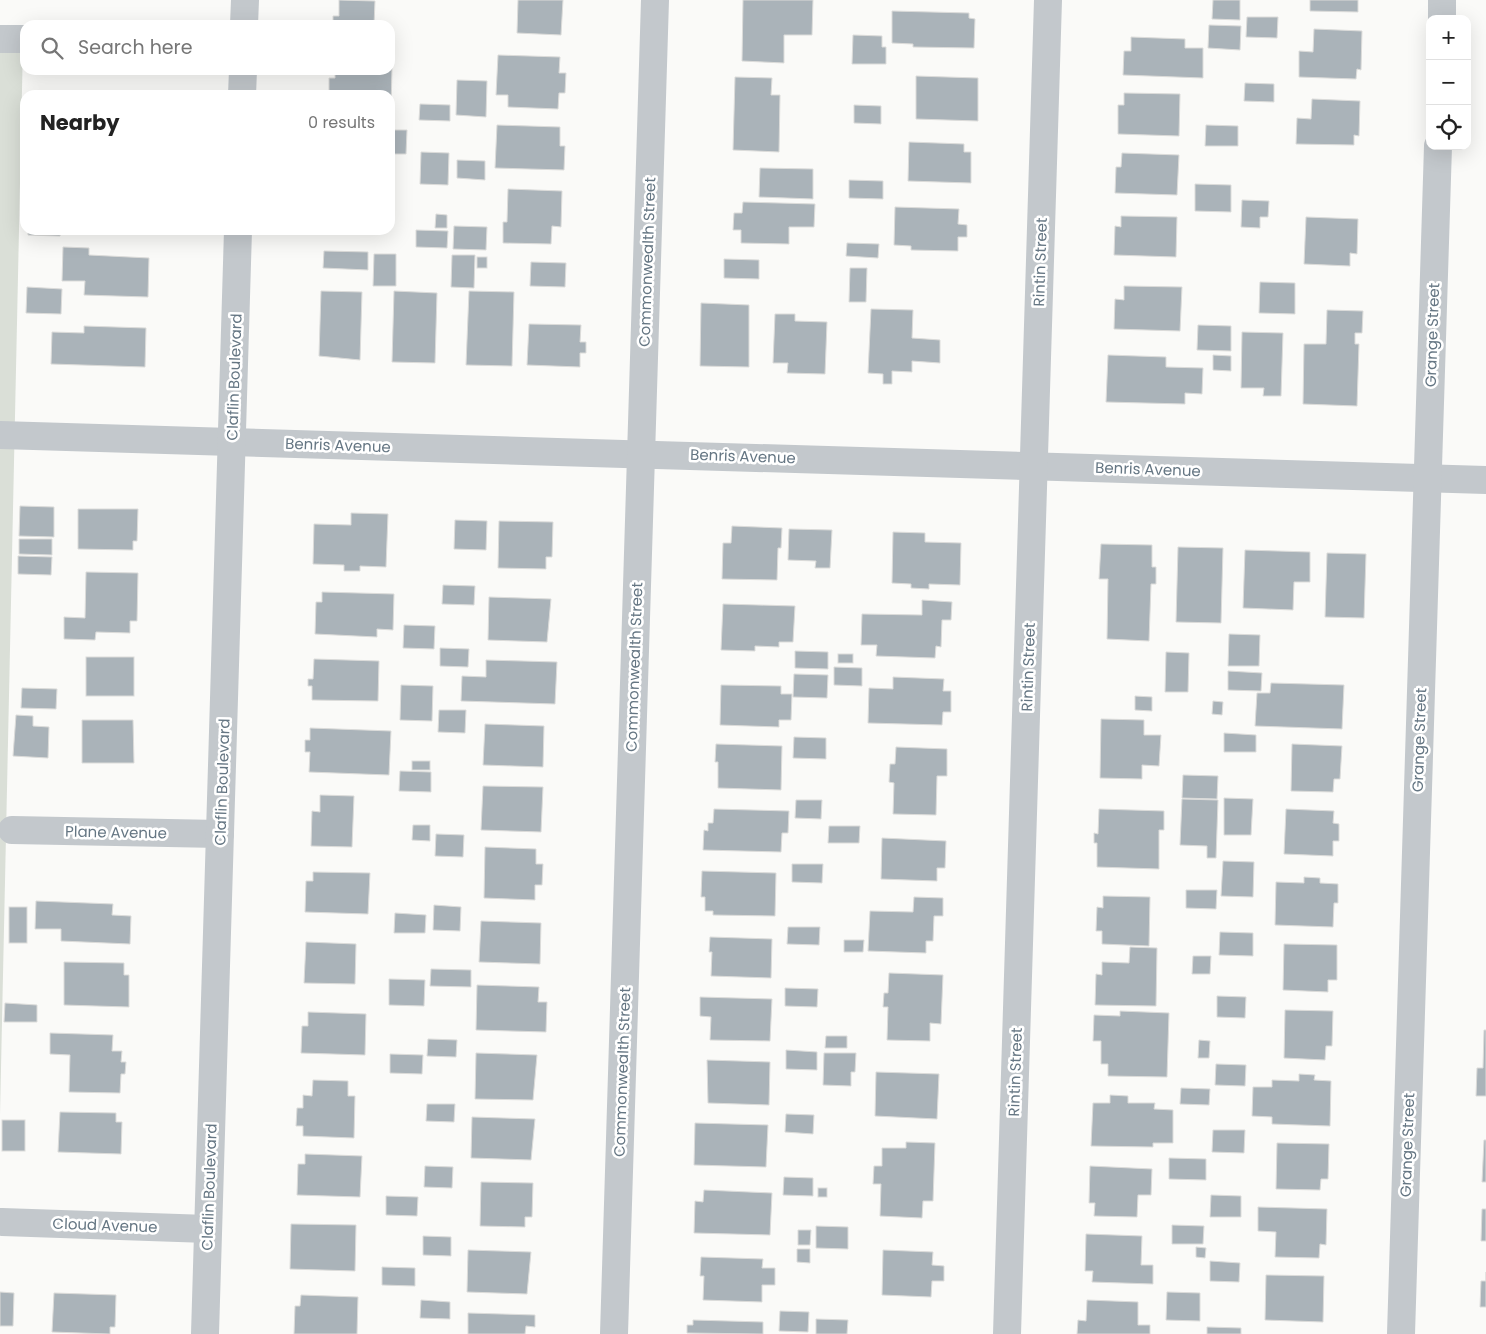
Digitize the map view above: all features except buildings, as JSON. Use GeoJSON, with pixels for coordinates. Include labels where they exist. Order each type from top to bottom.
{"type":"FeatureCollection","features":[{"type":"Feature","properties":{"kind":"street"},"geometry":{"type":"LineString","coordinates":[[244,20],[245,0]]}},
{"type":"Feature","properties":{"kind":"street","name":"Commonwealth Street"},"geometry":{"type":"LineString","coordinates":[[614,1334],[655,0]]}},
{"type":"Feature","properties":{"kind":"street","name":"Rintin Street"},"geometry":{"type":"LineString","coordinates":[[1007,1334],[1048,0]]}},
{"type":"Feature","properties":{"kind":"street"},"geometry":{"type":"LineString","coordinates":[[1442,0],[1442,15]]}},
{"type":"Feature","properties":{"kind":"street"},"geometry":{"type":"LineString","coordinates":[[0,39],[20,39]]}},
{"type":"Feature","properties":{"kind":"street"},"geometry":{"type":"LineString","coordinates":[[242,90],[243,75]]}},
{"type":"Feature","properties":{"kind":"street","name":"Grange Street"},"geometry":{"type":"LineString","coordinates":[[1401,1334],[1438,150]]}},
{"type":"Feature","properties":{"kind":"street","name":"Claflin Boulevard"},"geometry":{"type":"LineString","coordinates":[[205,1334],[238,235]]}},
{"type":"Feature","properties":{"kind":"street","name":"Benris Avenue"},"geometry":{"type":"LineString","coordinates":[[0,435],[1486,480]]}},
{"type":"Feature","properties":{"kind":"street","name":"Plane Avenue"},"geometry":{"type":"LineString","coordinates":[[12,830],[220,834]]}},
{"type":"Feature","properties":{"kind":"street","name":"Cloud Avenue"},"geometry":{"type":"LineString","coordinates":[[2,1222],[208,1229]]}},
{"type":"Feature","properties":{"kind":"shaded area"},"geometry":{"type":"Polygon","coordinates":[[[0,43],[20,43],[20,75],[22,75],[22,90],[20,90],[20,183],[0,1115],[0,43]]]}}]}
